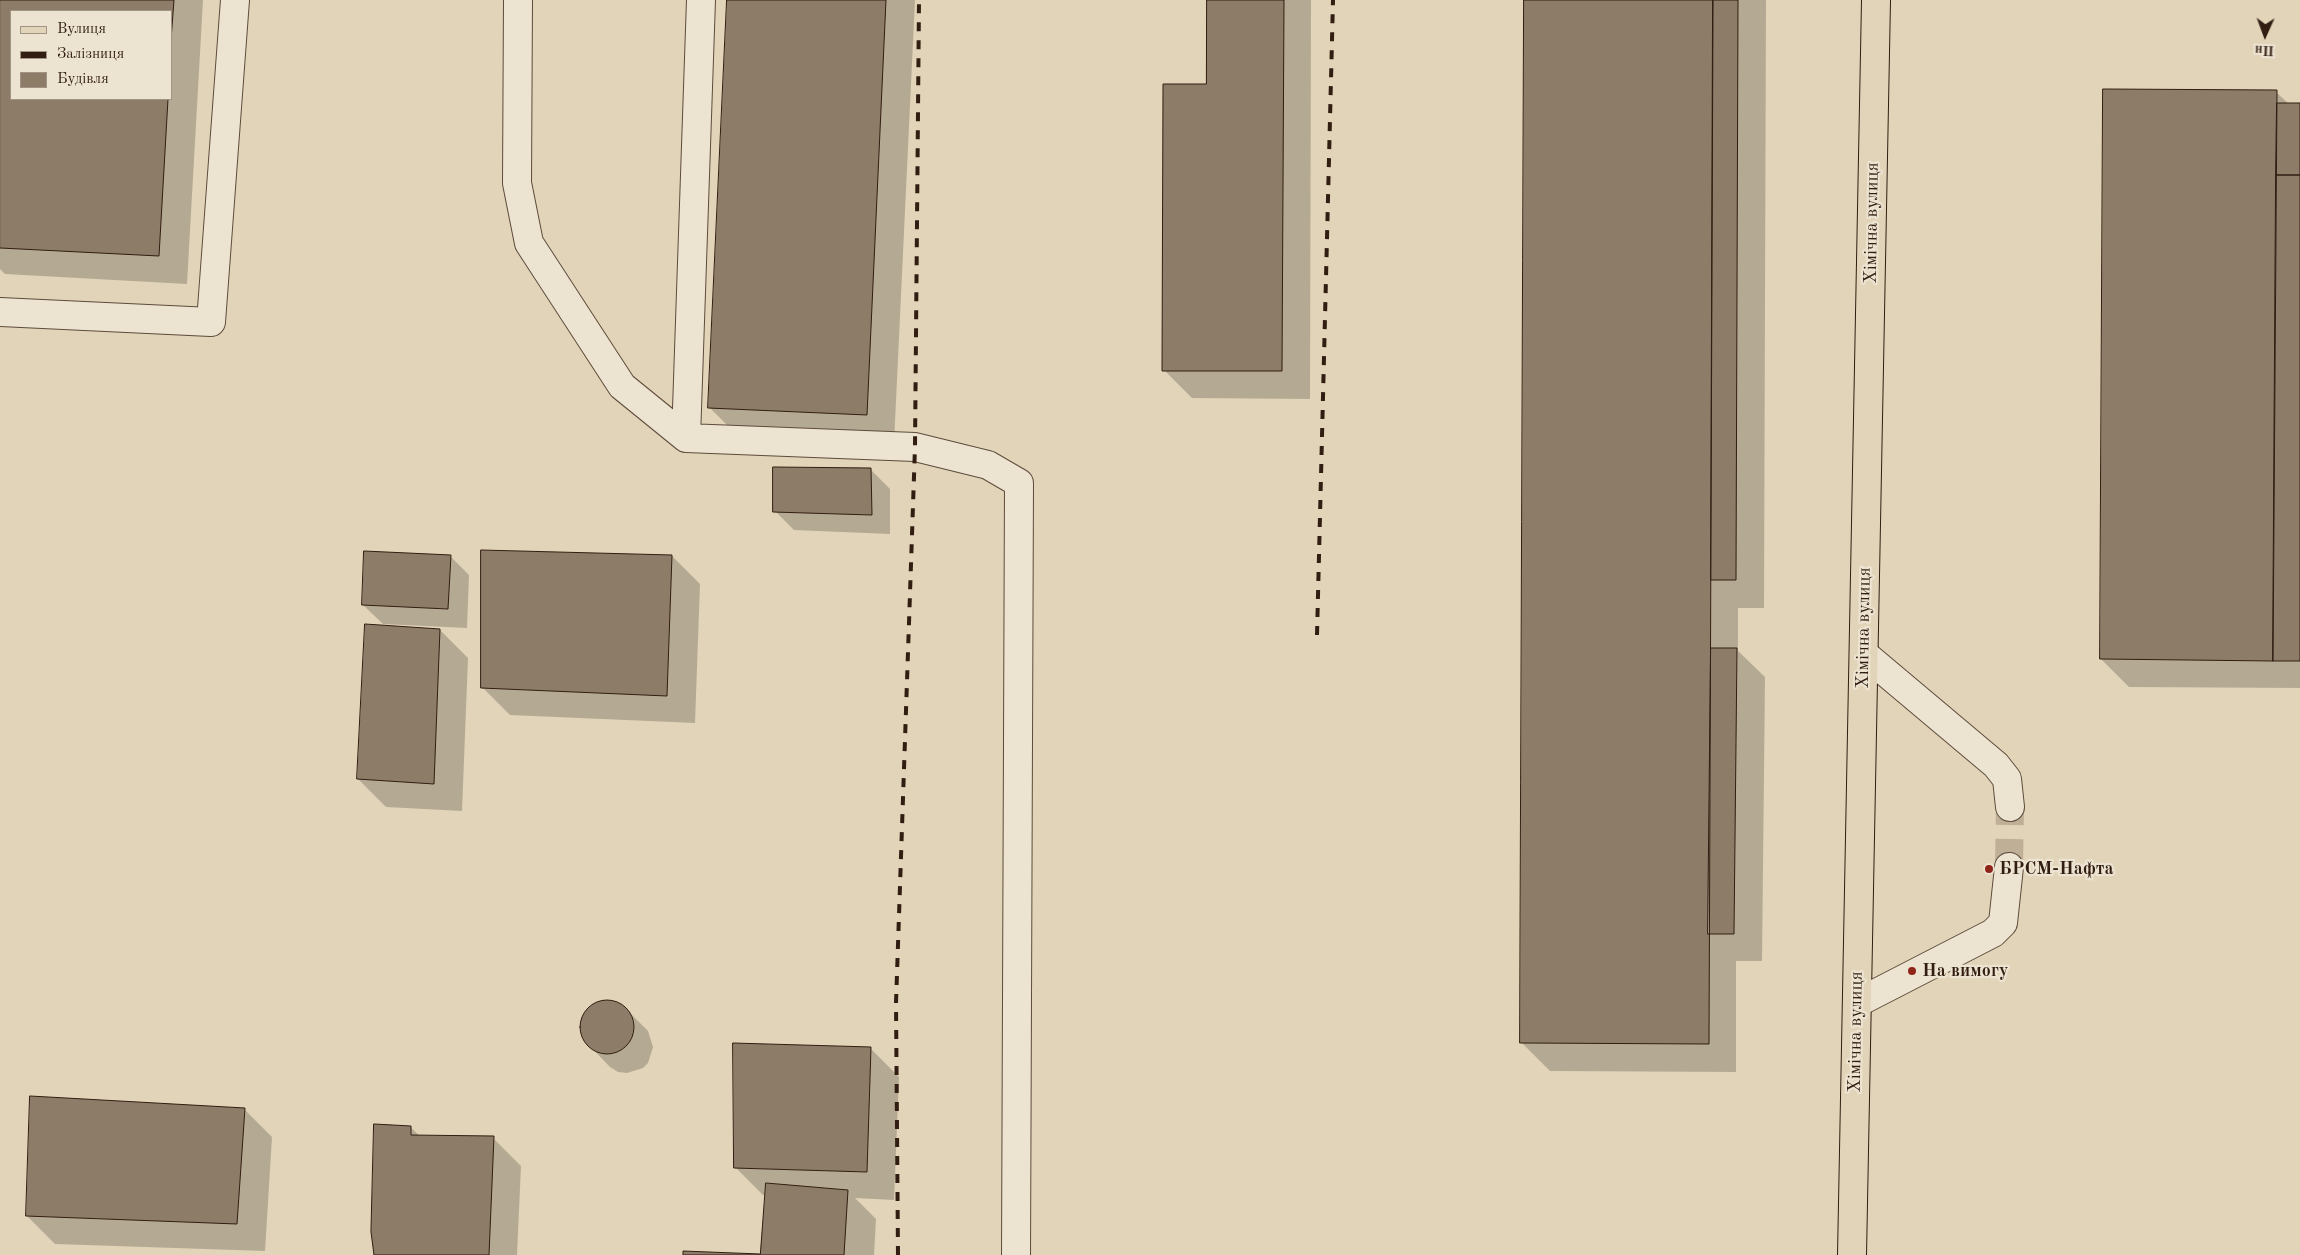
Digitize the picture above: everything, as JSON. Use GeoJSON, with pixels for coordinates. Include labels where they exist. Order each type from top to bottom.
{"type":"FeatureCollection","features":[{"type":"Feature","properties":{"kind":"main road","name":"Хімічна вулиця"},"geometry":{"type":"LineString","coordinates":[[1852,1255],[1876,0]]}},
{"type":"Feature","properties":{"kind":"lane"},"geometry":{"type":"LineString","coordinates":[[0,312],[211,322],[235,0]]}},
{"type":"Feature","properties":{"kind":"lane"},"geometry":{"type":"LineString","coordinates":[[518,0],[517,183],[529,242],[622,386],[686,438],[914,447],[988,465],[1019,483],[1016,1255]]}},
{"type":"Feature","properties":{"kind":"lane"},"geometry":{"type":"LineString","coordinates":[[686,438],[701,0]]}},
{"type":"Feature","properties":{"kind":"lane"},"geometry":{"type":"LineString","coordinates":[[1864,654],[1996,765],[2007,779],[2010,807]]}},
{"type":"Feature","properties":{"kind":"lane"},"geometry":{"type":"LineString","coordinates":[[1856,1003],[1993,933],[2003,923],[2009,867]]}},
{"type":"Feature","properties":{"kind":"building"},"geometry":{"type":"Polygon","coordinates":[[[0,0],[174,0],[172,27],[172,10],[10,10],[10,100],[168,100],[159,256],[0,248],[0,0]]]}},
{"type":"Feature","properties":{"kind":"building"},"geometry":{"type":"Polygon","coordinates":[[[727,0],[886,0],[867,415],[708,408],[727,0]]]}},
{"type":"Feature","properties":{"kind":"building"},"geometry":{"type":"Polygon","coordinates":[[[1207,0],[1284,0],[1282,371],[1162,371],[1163,84],[1206,84],[1207,0]]]}},
{"type":"Feature","properties":{"kind":"building"},"geometry":{"type":"Polygon","coordinates":[[[1524,0],[1713,0],[1709,1044],[1520,1043],[1524,0]]]}},
{"type":"Feature","properties":{"kind":"building"},"geometry":{"type":"Polygon","coordinates":[[[1713,0],[1738,0],[1736,580],[1711,580],[1713,0]]]}},
{"type":"Feature","properties":{"kind":"building"},"geometry":{"type":"Polygon","coordinates":[[[2103,89],[2277,90],[2273,661],[2100,659],[2103,89]]]}},
{"type":"Feature","properties":{"kind":"building"},"geometry":{"type":"Polygon","coordinates":[[[2277,103],[2300,103],[2300,175],[2276,175],[2277,103]]]}},
{"type":"Feature","properties":{"kind":"building"},"geometry":{"type":"Polygon","coordinates":[[[2276,175],[2300,175],[2300,661],[2273,661],[2276,175]]]}},
{"type":"Feature","properties":{"kind":"building"},"geometry":{"type":"Polygon","coordinates":[[[773,467],[871,468],[872,515],[773,512],[773,467]]]}},
{"type":"Feature","properties":{"kind":"building"},"geometry":{"type":"Polygon","coordinates":[[[481,550],[672,555],[667,696],[481,688],[481,550]]]}},
{"type":"Feature","properties":{"kind":"building"},"geometry":{"type":"Polygon","coordinates":[[[364,551],[451,555],[448,609],[362,605],[364,551]]]}},
{"type":"Feature","properties":{"kind":"building"},"geometry":{"type":"Polygon","coordinates":[[[365,624],[440,629],[434,784],[357,779],[365,624]]]}},
{"type":"Feature","properties":{"kind":"building"},"geometry":{"type":"Polygon","coordinates":[[[1711,648],[1737,648],[1734,934],[1708,934],[1711,648]]]}},
{"type":"Feature","properties":{"kind":"building"},"geometry":{"type":"Polygon","coordinates":[[[602,1000],[612,1000],[622,1004],[630,1012],[634,1027],[630,1042],[622,1050],[612,1054],[602,1054],[592,1050],[584,1042],[580,1032],[580,1022],[584,1012],[592,1004],[602,1000]]]}},
{"type":"Feature","properties":{"kind":"building"},"geometry":{"type":"Polygon","coordinates":[[[733,1043],[871,1047],[867,1172],[734,1168],[733,1043]]]}},
{"type":"Feature","properties":{"kind":"building"},"geometry":{"type":"Polygon","coordinates":[[[30,1096],[245,1108],[237,1224],[26,1216],[30,1096]]]}},
{"type":"Feature","properties":{"kind":"building"},"geometry":{"type":"Polygon","coordinates":[[[374,1124],[411,1126],[411,1135],[494,1136],[489,1255],[374,1255],[371,1232],[374,1124]]]}},
{"type":"Feature","properties":{"kind":"building"},"geometry":{"type":"Polygon","coordinates":[[[766,1183],[848,1190],[844,1255],[683,1255],[683,1251],[760,1254],[766,1183]]]}},
{"type":"Feature","properties":{"kind":"tunnel"},"geometry":{"type":"LineString","coordinates":[[2009,867],[2010,807]]}},
{"type":"Feature","properties":{"kind":"railway"},"geometry":{"type":"LineString","coordinates":[[898,1255],[896,1003],[915,447],[919,0]]}},
{"type":"Feature","properties":{"kind":"railway"},"geometry":{"type":"LineString","coordinates":[[1317,635],[1333,0]]}},
{"type":"Feature","properties":{"kind":"place","name":"БРСМ-Нафта"},"geometry":{"type":"Point","coordinates":[1989,869]}},
{"type":"Feature","properties":{"kind":"place","name":"На вимогу"},"geometry":{"type":"Point","coordinates":[1912,971]}}]}
